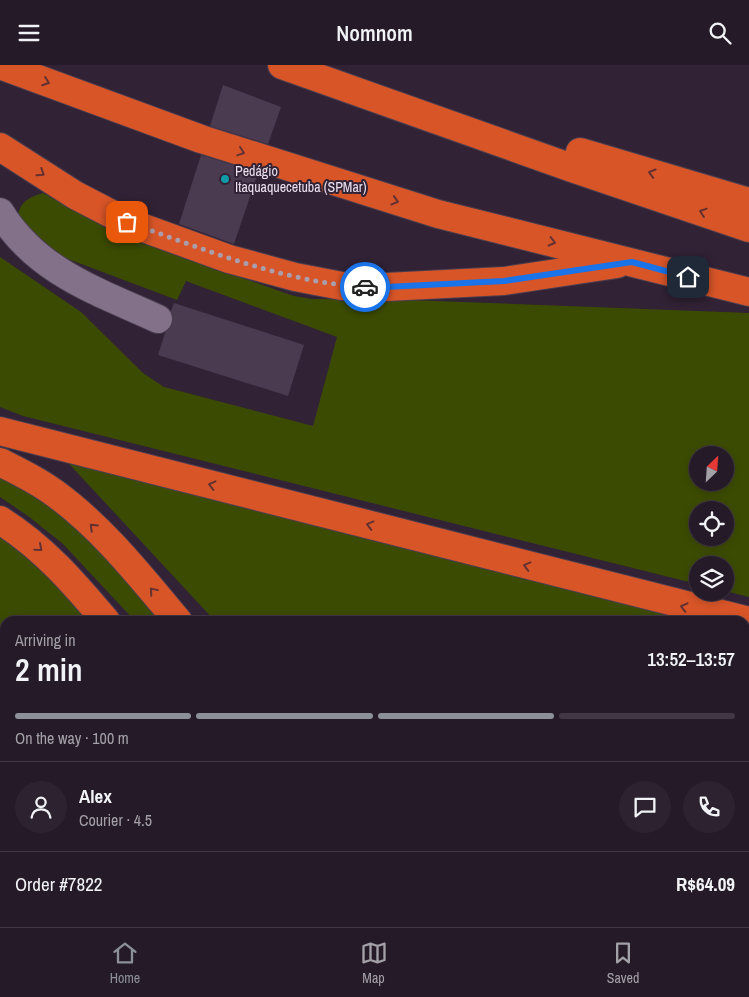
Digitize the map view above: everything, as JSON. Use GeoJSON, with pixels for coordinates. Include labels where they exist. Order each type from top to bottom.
{"type":"FeatureCollection","features":[{"type":"Feature","properties":{"kind":"highway"},"geometry":{"type":"LineString","coordinates":[[0,65],[209,141],[349,187],[438,214],[741,291]]}},
{"type":"Feature","properties":{"kind":"highway"},"geometry":{"type":"LineString","coordinates":[[282,65],[572,169],[749,227]]}},
{"type":"Feature","properties":{"kind":"highway"},"geometry":{"type":"LineString","coordinates":[[340,85],[749,202]]}},
{"type":"Feature","properties":{"kind":"highway"},"geometry":{"type":"LineString","coordinates":[[0,147],[75,195],[127,222],[229,259],[305,279],[342,285],[386,287],[504,281],[632,262]]}},
{"type":"Feature","properties":{"kind":"highway"},"geometry":{"type":"LineString","coordinates":[[0,431],[729,616]]}},
{"type":"Feature","properties":{"kind":"highway"},"geometry":{"type":"LineString","coordinates":[[0,462],[53,492],[90,524],[128,561],[174,616]]}},
{"type":"Feature","properties":{"kind":"highway"},"geometry":{"type":"LineString","coordinates":[[0,520],[22,533],[54,561],[102,616]]}},
{"type":"Feature","properties":{"kind":"lane"},"geometry":{"type":"LineString","coordinates":[[0,212],[11,230],[38,257],[74,281],[158,319]]}},
{"type":"Feature","properties":{"kind":"green space"},"geometry":{"type":"Polygon","coordinates":[[[43,193],[119,235],[294,296],[312,299],[409,300],[749,313],[749,597],[734,593],[734,556],[689,556],[689,582],[23,416],[0,407],[0,257],[81,312],[143,373],[164,387],[313,426],[337,337],[186,281],[177,300],[52,253],[17,219],[20,208],[29,199],[43,193]]]}},
{"type":"Feature","properties":{"kind":"green space"},"geometry":{"type":"Polygon","coordinates":[[[59,453],[698,616],[210,616],[59,453]]]}},
{"type":"Feature","properties":{"kind":"green space"},"geometry":{"type":"Polygon","coordinates":[[[0,472],[82,527],[162,616],[130,616],[63,544],[28,516],[0,497],[0,472]]]}},
{"type":"Feature","properties":{"kind":"green space"},"geometry":{"type":"Polygon","coordinates":[[[0,529],[22,542],[86,616],[0,616],[0,529]]]}},
{"type":"Feature","properties":{"kind":"building"},"geometry":{"type":"Polygon","coordinates":[[[223,85],[281,107],[268,144],[210,126],[223,85]]]}},
{"type":"Feature","properties":{"kind":"building"},"geometry":{"type":"Polygon","coordinates":[[[201,155],[258,173],[234,244],[179,224],[201,155]]]}},
{"type":"Feature","properties":{"kind":"building"},"geometry":{"type":"Polygon","coordinates":[[[174,303],[304,345],[288,396],[158,355],[165,333],[172,325],[171,311],[174,303]]]}},
{"type":"Feature","properties":{"kind":"way so far"},"geometry":{"type":"LineString","coordinates":[[127,222],[229,259],[296,277],[365,287]]}},
{"type":"Feature","properties":{"kind":"place","name":"Pedágio Itaquaquecetuba (SPMar)"},"geometry":{"type":"Point","coordinates":[225,179]}},
{"type":"Feature","properties":{"kind":"route"},"geometry":{"type":"LineString","coordinates":[[365,287],[504,281],[632,262],[688,277]]}}]}
